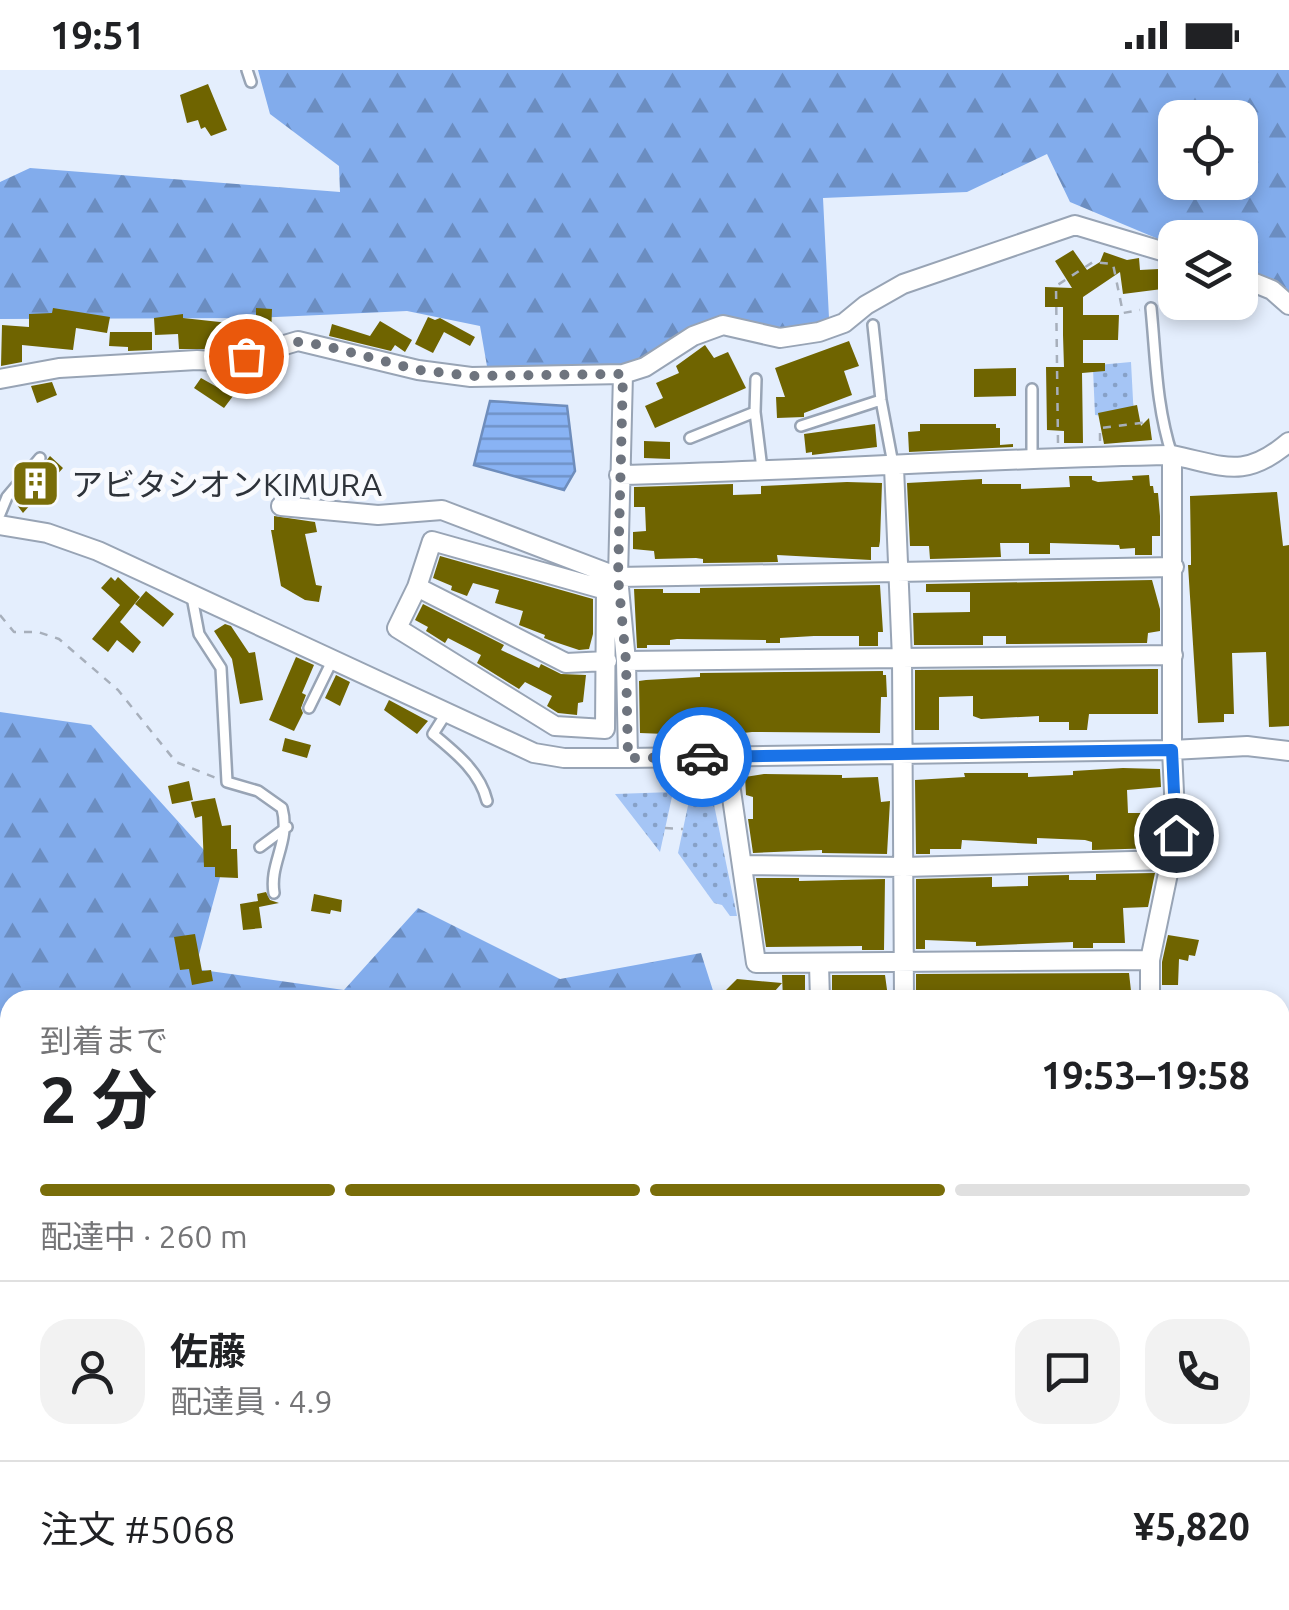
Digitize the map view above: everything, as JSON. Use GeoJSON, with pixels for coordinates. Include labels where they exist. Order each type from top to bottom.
{"type":"FeatureCollection","features":[{"type":"Feature","properties":{"kind":"street"},"geometry":{"type":"LineString","coordinates":[[0,379],[59,368],[197,360],[227,362],[298,342],[418,370],[471,376],[623,374],[645,366],[693,336],[723,325],[780,338],[819,332],[844,323],[866,305],[937,270],[1074,225],[1158,250]]}},
{"type":"Feature","properties":{"kind":"street"},"geometry":{"type":"LineString","coordinates":[[1258,284],[1289,305]]}},
{"type":"Feature","properties":{"kind":"street"},"geometry":{"type":"LineString","coordinates":[[623,374],[614,584],[616,661],[628,758]]}},
{"type":"Feature","properties":{"kind":"street"},"geometry":{"type":"LineString","coordinates":[[619,475],[1172,456],[1238,469],[1267,461],[1289,442]]}},
{"type":"Feature","properties":{"kind":"street"},"geometry":{"type":"LineString","coordinates":[[1150,990],[1150,960],[1176,835],[1172,750],[1172,456]]}},
{"type":"Feature","properties":{"kind":"street"},"geometry":{"type":"LineString","coordinates":[[894,467],[902,659],[904,990]]}},
{"type":"Feature","properties":{"kind":"street"},"geometry":{"type":"LineString","coordinates":[[281,506],[378,515],[442,510],[614,584]]}},
{"type":"Feature","properties":{"kind":"street"},"geometry":{"type":"LineString","coordinates":[[0,525],[47,533],[98,551],[534,753],[564,758],[628,758],[1247,746],[1289,751]]}},
{"type":"Feature","properties":{"kind":"street"},"geometry":{"type":"LineString","coordinates":[[616,661],[606,729],[555,726],[397,628],[417,587],[432,542],[614,584],[897,572],[1174,567]]}},
{"type":"Feature","properties":{"kind":"street"},"geometry":{"type":"LineString","coordinates":[[417,587],[566,662],[1173,655]]}},
{"type":"Feature","properties":{"kind":"street"},"geometry":{"type":"LineString","coordinates":[[726,756],[756,964],[1150,960]]}},
{"type":"Feature","properties":{"kind":"street"},"geometry":{"type":"LineString","coordinates":[[743,864],[904,867],[1171,860]]}},
{"type":"Feature","properties":{"kind":"street"},"geometry":{"type":"LineString","coordinates":[[819,964],[820,990]]}},
{"type":"Feature","properties":{"kind":"lane"},"geometry":{"type":"LineString","coordinates":[[248,70],[251,82]]}},
{"type":"Feature","properties":{"kind":"lane"},"geometry":{"type":"LineString","coordinates":[[1151,308],[1161,421],[1172,456]]}},
{"type":"Feature","properties":{"kind":"lane"},"geometry":{"type":"LineString","coordinates":[[874,325],[881,400],[894,467]]}},
{"type":"Feature","properties":{"kind":"lane"},"geometry":{"type":"LineString","coordinates":[[756,379],[755,412],[762,472]]}},
{"type":"Feature","properties":{"kind":"lane"},"geometry":{"type":"LineString","coordinates":[[1032,389],[1032,458]]}},
{"type":"Feature","properties":{"kind":"lane"},"geometry":{"type":"LineString","coordinates":[[801,426],[881,400]]}},
{"type":"Feature","properties":{"kind":"lane"},"geometry":{"type":"LineString","coordinates":[[690,438],[755,412]]}},
{"type":"Feature","properties":{"kind":"lane"},"geometry":{"type":"LineString","coordinates":[[0,514],[7,497],[40,458]]}},
{"type":"Feature","properties":{"kind":"lane"},"geometry":{"type":"LineString","coordinates":[[191,594],[199,634],[221,668],[226,782],[270,798],[282,808],[287,827],[272,878],[274,893]]}},
{"type":"Feature","properties":{"kind":"lane"},"geometry":{"type":"LineString","coordinates":[[310,708],[332,658]]}},
{"type":"Feature","properties":{"kind":"lane"},"geometry":{"type":"LineString","coordinates":[[447,712],[433,734],[483,784],[488,801]]}},
{"type":"Feature","properties":{"kind":"lane"},"geometry":{"type":"LineString","coordinates":[[260,847],[287,827]]}},
{"type":"Feature","properties":{"kind":"path"},"geometry":{"type":"LineString","coordinates":[[1058,452],[1056,286],[1093,262],[1113,264],[1124,312],[1151,308]]}},
{"type":"Feature","properties":{"kind":"path"},"geometry":{"type":"LineString","coordinates":[[1100,454],[1100,428],[1161,421]]}},
{"type":"Feature","properties":{"kind":"path"},"geometry":{"type":"LineString","coordinates":[[0,615],[14,632],[38,632],[60,638],[118,690],[176,762],[226,782]]}},
{"type":"Feature","properties":{"kind":"path"},"geometry":{"type":"LineString","coordinates":[[665,828],[683,828]]}},
{"type":"Feature","properties":{"kind":"green space"},"geometry":{"type":"Polygon","coordinates":[[[258,70],[1289,70],[1289,307],[1258,285],[1258,220],[1158,220],[1158,239],[1070,202],[1047,154],[967,192],[823,198],[829,318],[783,335],[710,326],[598,378],[488,372],[480,326],[407,311],[252,318],[0,319],[0,182],[30,168],[340,192],[339,166],[270,114],[258,70]]]}},
{"type":"Feature","properties":{"kind":"green space"},"geometry":{"type":"Polygon","coordinates":[[[0,712],[91,725],[222,870],[195,969],[344,990],[0,990],[0,712]]]}},
{"type":"Feature","properties":{"kind":"green space"},"geometry":{"type":"Polygon","coordinates":[[[418,908],[560,979],[701,953],[713,990],[344,990],[418,908]]]}},
{"type":"Feature","properties":{"kind":"shaded area"},"geometry":{"type":"Polygon","coordinates":[[[1131,362],[1134,419],[1095,415],[1093,369],[1098,365],[1131,362]]]}},
{"type":"Feature","properties":{"kind":"shaded area"},"geometry":{"type":"Polygon","coordinates":[[[490,401],[567,406],[575,471],[564,490],[474,465],[490,401]]]}},
{"type":"Feature","properties":{"kind":"shaded area"},"geometry":{"type":"Polygon","coordinates":[[[673,792],[660,852],[615,794],[673,792]]]}},
{"type":"Feature","properties":{"kind":"shaded area"},"geometry":{"type":"Polygon","coordinates":[[[712,795],[737,916],[730,916],[722,905],[714,903],[678,853],[690,796],[712,795]]]}},
{"type":"Feature","properties":{"kind":"building"},"geometry":{"type":"Polygon","coordinates":[[[208,84],[227,130],[211,136],[205,127],[201,129],[198,120],[187,123],[180,95],[208,84]]]}},
{"type":"Feature","properties":{"kind":"building"},"geometry":{"type":"Polygon","coordinates":[[[1073,250],[1087,270],[1100,262],[1104,252],[1127,260],[1139,258],[1140,270],[1158,269],[1158,290],[1123,294],[1120,272],[1083,297],[1083,315],[1119,315],[1118,340],[1083,340],[1083,363],[1105,363],[1105,371],[1082,373],[1083,443],[1064,443],[1064,431],[1047,430],[1046,367],[1064,367],[1063,307],[1045,307],[1045,287],[1072,288],[1055,261],[1073,250]]]}},
{"type":"Feature","properties":{"kind":"building"},"geometry":{"type":"Polygon","coordinates":[[[53,308],[110,317],[107,333],[76,328],[73,350],[22,345],[22,362],[1,366],[2,325],[29,327],[29,314],[52,313],[53,308]]]}},
{"type":"Feature","properties":{"kind":"building"},"geometry":{"type":"Polygon","coordinates":[[[256,308],[272,309],[271,336],[251,340],[251,315],[256,315],[256,308]]]}},
{"type":"Feature","properties":{"kind":"building"},"geometry":{"type":"Polygon","coordinates":[[[183,314],[183,318],[229,323],[226,349],[179,349],[178,334],[155,335],[154,318],[183,314]]]}},
{"type":"Feature","properties":{"kind":"building"},"geometry":{"type":"Polygon","coordinates":[[[428,317],[440,318],[475,337],[470,346],[444,332],[433,353],[415,344],[428,317]]]}},
{"type":"Feature","properties":{"kind":"building"},"geometry":{"type":"Polygon","coordinates":[[[380,321],[412,340],[405,352],[395,345],[391,351],[329,336],[332,324],[370,336],[380,321]]]}},
{"type":"Feature","properties":{"kind":"building"},"geometry":{"type":"Polygon","coordinates":[[[110,332],[152,332],[152,350],[128,351],[128,347],[109,346],[110,332]]]}},
{"type":"Feature","properties":{"kind":"building"},"geometry":{"type":"Polygon","coordinates":[[[849,341],[859,366],[844,371],[852,395],[804,413],[804,417],[777,418],[776,397],[785,397],[775,368],[849,341]]]}},
{"type":"Feature","properties":{"kind":"building"},"geometry":{"type":"Polygon","coordinates":[[[705,345],[714,358],[728,352],[746,388],[655,428],[645,406],[663,398],[656,383],[679,373],[676,366],[705,345]]]}},
{"type":"Feature","properties":{"kind":"building"},"geometry":{"type":"Polygon","coordinates":[[[1016,368],[1016,396],[974,397],[974,369],[1016,368]]]}},
{"type":"Feature","properties":{"kind":"building"},"geometry":{"type":"Polygon","coordinates":[[[201,378],[233,396],[224,408],[194,388],[201,378]]]}},
{"type":"Feature","properties":{"kind":"building"},"geometry":{"type":"Polygon","coordinates":[[[52,382],[57,395],[37,403],[31,386],[52,382]]]}},
{"type":"Feature","properties":{"kind":"building"},"geometry":{"type":"Polygon","coordinates":[[[1137,405],[1141,426],[1149,418],[1152,440],[1104,444],[1098,413],[1137,405]]]}},
{"type":"Feature","properties":{"kind":"building"},"geometry":{"type":"Polygon","coordinates":[[[875,424],[877,447],[806,453],[804,434],[875,424]]]}},
{"type":"Feature","properties":{"kind":"building"},"geometry":{"type":"Polygon","coordinates":[[[920,424],[996,424],[1000,428],[1000,445],[1013,447],[909,452],[908,432],[920,431],[920,424]]]}},
{"type":"Feature","properties":{"kind":"building"},"geometry":{"type":"Polygon","coordinates":[[[644,441],[670,442],[670,459],[644,458],[644,441]]]}},
{"type":"Feature","properties":{"kind":"building","name":"アビタシオンKIMURA"},"geometry":{"type":"Polygon","coordinates":[[[50,456],[63,468],[23,513],[14,501],[50,456]]]}},
{"type":"Feature","properties":{"kind":"building"},"geometry":{"type":"Polygon","coordinates":[[[1149,475],[1150,486],[1158,493],[1160,516],[1160,536],[1152,536],[1152,555],[1135,555],[1135,548],[1120,549],[1119,545],[1050,543],[1050,554],[1029,554],[1029,543],[1000,543],[1001,557],[930,559],[929,546],[910,546],[907,483],[982,479],[982,484],[1021,484],[1021,489],[1070,487],[1069,476],[1092,476],[1098,482],[1149,475]]]}},
{"type":"Feature","properties":{"kind":"building"},"geometry":{"type":"Polygon","coordinates":[[[882,483],[880,541],[879,547],[871,547],[871,560],[777,555],[778,562],[703,563],[703,559],[696,558],[655,559],[654,551],[633,549],[633,532],[646,531],[645,507],[634,507],[634,487],[733,484],[733,495],[761,494],[761,486],[882,483]]]}},
{"type":"Feature","properties":{"kind":"building"},"geometry":{"type":"Polygon","coordinates":[[[1277,492],[1283,546],[1289,545],[1289,726],[1269,727],[1266,652],[1232,653],[1234,714],[1224,714],[1224,722],[1198,723],[1188,565],[1190,496],[1277,492]]]}},
{"type":"Feature","properties":{"kind":"building"},"geometry":{"type":"Polygon","coordinates":[[[274,516],[315,522],[317,532],[305,534],[316,585],[322,586],[319,602],[305,600],[281,586],[271,530],[274,516]]]}},
{"type":"Feature","properties":{"kind":"building"},"geometry":{"type":"Polygon","coordinates":[[[440,556],[593,599],[589,649],[579,650],[549,640],[519,625],[523,611],[495,603],[499,590],[473,583],[467,596],[451,590],[452,586],[433,578],[440,556]]]}},
{"type":"Feature","properties":{"kind":"building"},"geometry":{"type":"Polygon","coordinates":[[[111,577],[115,581],[118,577],[140,597],[120,622],[141,642],[133,653],[117,640],[108,652],[92,639],[120,605],[101,588],[111,577]]]}},
{"type":"Feature","properties":{"kind":"building"},"geometry":{"type":"Polygon","coordinates":[[[1152,580],[1160,609],[1160,631],[1148,633],[1147,643],[1006,644],[1006,636],[983,636],[983,645],[914,645],[913,613],[970,612],[970,592],[926,592],[926,584],[1152,580]]]}},
{"type":"Feature","properties":{"kind":"building"},"geometry":{"type":"Polygon","coordinates":[[[880,585],[883,632],[878,632],[878,646],[859,646],[859,636],[814,636],[780,638],[780,643],[677,639],[670,640],[670,645],[637,648],[634,589],[700,593],[700,588],[880,585]]]}},
{"type":"Feature","properties":{"kind":"building"},"geometry":{"type":"Polygon","coordinates":[[[146,591],[174,614],[163,627],[135,604],[146,591]]]}},
{"type":"Feature","properties":{"kind":"building"},"geometry":{"type":"Polygon","coordinates":[[[423,604],[504,645],[501,650],[539,668],[541,664],[561,674],[586,675],[577,715],[558,713],[547,706],[552,696],[525,682],[519,689],[477,663],[481,655],[448,638],[445,643],[426,631],[428,627],[415,620],[423,604]]]}},
{"type":"Feature","properties":{"kind":"building"},"geometry":{"type":"Polygon","coordinates":[[[225,624],[231,626],[249,653],[255,652],[263,700],[240,704],[232,659],[214,631],[225,624]]]}},
{"type":"Feature","properties":{"kind":"building"},"geometry":{"type":"Polygon","coordinates":[[[296,657],[314,665],[302,693],[306,695],[303,713],[294,731],[269,720],[296,657]]]}},
{"type":"Feature","properties":{"kind":"building"},"geometry":{"type":"Polygon","coordinates":[[[1158,669],[1158,714],[1089,714],[1087,730],[1069,730],[1069,722],[1039,722],[1039,716],[981,719],[973,716],[973,696],[939,697],[939,730],[915,730],[915,670],[1158,669]]]}},
{"type":"Feature","properties":{"kind":"building"},"geometry":{"type":"Polygon","coordinates":[[[883,671],[887,697],[881,697],[880,733],[640,733],[639,681],[700,677],[700,673],[883,671]]]}},
{"type":"Feature","properties":{"kind":"building"},"geometry":{"type":"Polygon","coordinates":[[[336,675],[350,682],[340,706],[325,698],[336,675]]]}},
{"type":"Feature","properties":{"kind":"building"},"geometry":{"type":"Polygon","coordinates":[[[389,700],[428,721],[417,734],[384,710],[389,700]]]}},
{"type":"Feature","properties":{"kind":"building"},"geometry":{"type":"Polygon","coordinates":[[[285,738],[311,745],[307,758],[282,751],[285,738]]]}},
{"type":"Feature","properties":{"kind":"building"},"geometry":{"type":"Polygon","coordinates":[[[1123,768],[1160,769],[1161,787],[1127,790],[1128,813],[1158,813],[1158,848],[1092,850],[1092,842],[1085,840],[1037,838],[1037,844],[962,840],[961,849],[930,849],[930,854],[916,854],[915,780],[965,777],[964,773],[1028,773],[1028,777],[1123,768]]]}},
{"type":"Feature","properties":{"kind":"building"},"geometry":{"type":"Polygon","coordinates":[[[745,777],[878,777],[881,802],[890,801],[887,854],[822,850],[753,853],[748,819],[753,819],[753,797],[746,795],[745,777]]]}},
{"type":"Feature","properties":{"kind":"building"},"geometry":{"type":"Polygon","coordinates":[[[189,781],[193,800],[172,804],[168,786],[189,781]]]}},
{"type":"Feature","properties":{"kind":"building"},"geometry":{"type":"Polygon","coordinates":[[[215,798],[222,826],[231,825],[231,849],[237,849],[238,878],[215,877],[215,867],[204,867],[202,816],[195,818],[191,802],[215,798]]]}},
{"type":"Feature","properties":{"kind":"building"},"geometry":{"type":"Polygon","coordinates":[[[1155,873],[1148,907],[1123,908],[1125,943],[1093,943],[1093,948],[1073,948],[1073,942],[976,946],[976,942],[925,940],[925,949],[916,949],[916,879],[992,877],[992,887],[1028,886],[1028,876],[1069,875],[1069,880],[1096,880],[1096,874],[1155,873]]]}},
{"type":"Feature","properties":{"kind":"building"},"geometry":{"type":"Polygon","coordinates":[[[756,878],[885,879],[884,950],[862,950],[862,946],[766,947],[756,878]]]}},
{"type":"Feature","properties":{"kind":"building"},"geometry":{"type":"Polygon","coordinates":[[[266,892],[270,900],[279,903],[259,907],[262,928],[243,930],[240,904],[258,901],[257,894],[266,892]]]}},
{"type":"Feature","properties":{"kind":"building"},"geometry":{"type":"Polygon","coordinates":[[[314,894],[342,900],[341,912],[311,911],[314,894]]]}},
{"type":"Feature","properties":{"kind":"building"},"geometry":{"type":"Polygon","coordinates":[[[195,934],[202,971],[211,970],[213,981],[192,985],[189,969],[180,970],[174,937],[195,934]]]}},
{"type":"Feature","properties":{"kind":"building"},"geometry":{"type":"Polygon","coordinates":[[[1168,935],[1199,940],[1195,956],[1189,955],[1188,961],[1179,959],[1178,985],[1162,985],[1168,935]]]}},
{"type":"Feature","properties":{"kind":"building"},"geometry":{"type":"Polygon","coordinates":[[[1129,973],[1131,990],[916,990],[916,974],[1129,973]]]}},
{"type":"Feature","properties":{"kind":"building"},"geometry":{"type":"Polygon","coordinates":[[[782,975],[805,975],[805,990],[783,990],[782,975]]]}},
{"type":"Feature","properties":{"kind":"building"},"geometry":{"type":"Polygon","coordinates":[[[832,975],[885,975],[887,990],[832,990],[832,975]]]}},
{"type":"Feature","properties":{"kind":"building"},"geometry":{"type":"Polygon","coordinates":[[[737,979],[782,983],[776,990],[726,990],[737,979]]]}},
{"type":"Feature","properties":{"kind":"way so far"},"geometry":{"type":"LineString","coordinates":[[246,356],[298,342],[418,370],[471,376],[623,374],[618,577],[626,661],[628,758],[702,757]]}},
{"type":"Feature","properties":{"kind":"place","name":"アビタシオンKIMURA"},"geometry":{"type":"Point","coordinates":[36,484]}},
{"type":"Feature","properties":{"kind":"route"},"geometry":{"type":"LineString","coordinates":[[702,757],[1172,750],[1176,835]]}}]}
